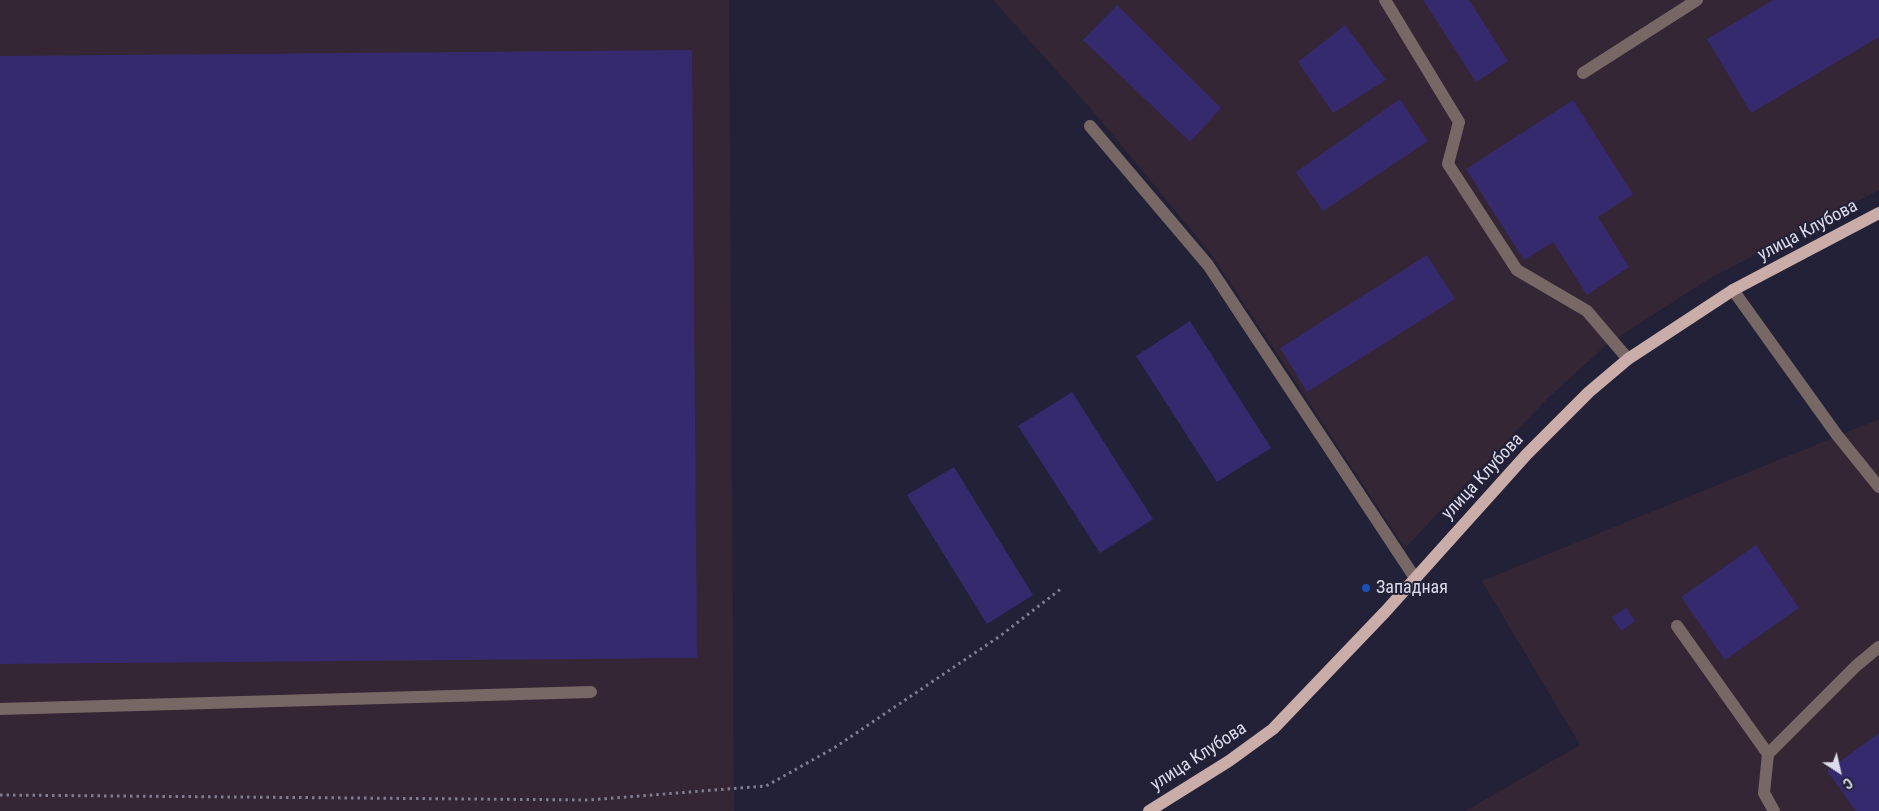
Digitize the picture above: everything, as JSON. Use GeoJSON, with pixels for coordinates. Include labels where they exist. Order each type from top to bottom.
{"type":"FeatureCollection","features":[{"type":"Feature","properties":{"kind":"main road","name":"улица Клубова"},"geometry":{"type":"LineString","coordinates":[[1149,811],[1229,761],[1273,729],[1358,641],[1558,422],[1589,392],[1628,359],[1733,290],[1879,213]]}},
{"type":"Feature","properties":{"kind":"lane"},"geometry":{"type":"LineString","coordinates":[[1385,0],[1458,122],[1448,164],[1517,270],[1587,311],[1628,359]]}},
{"type":"Feature","properties":{"kind":"lane"},"geometry":{"type":"LineString","coordinates":[[1583,73],[1697,0]]}},
{"type":"Feature","properties":{"kind":"lane"},"geometry":{"type":"LineString","coordinates":[[1090,126],[1208,265],[1415,578]]}},
{"type":"Feature","properties":{"kind":"lane"},"geometry":{"type":"LineString","coordinates":[[1733,290],[1837,435],[1879,487]]}},
{"type":"Feature","properties":{"kind":"lane"},"geometry":{"type":"LineString","coordinates":[[1677,626],[1768,754]]}},
{"type":"Feature","properties":{"kind":"lane"},"geometry":{"type":"LineString","coordinates":[[1774,811],[1764,793],[1768,754],[1856,666],[1879,647]]}},
{"type":"Feature","properties":{"kind":"lane"},"geometry":{"type":"LineString","coordinates":[[0,709],[591,692]]}},
{"type":"Feature","properties":{"kind":"path"},"geometry":{"type":"LineString","coordinates":[[0,796],[588,800],[766,786],[834,748],[1000,636],[1062,588]]}},
{"type":"Feature","properties":{"kind":"shaded area"},"geometry":{"type":"Polygon","coordinates":[[[0,0],[729,0],[734,811],[0,811],[0,0]]]}},
{"type":"Feature","properties":{"kind":"shaded area"},"geometry":{"type":"Polygon","coordinates":[[[993,0],[1879,0],[1879,190],[1707,280],[1605,346],[1547,399],[1405,548],[1212,255],[1092,110],[993,0]]]}},
{"type":"Feature","properties":{"kind":"shaded area"},"geometry":{"type":"Polygon","coordinates":[[[1879,419],[1879,811],[1465,811],[1580,745],[1482,581],[1879,419]]]}},
{"type":"Feature","properties":{"kind":"building"},"geometry":{"type":"Polygon","coordinates":[[[1423,0],[1469,0],[1508,61],[1476,82],[1423,0]]]}},
{"type":"Feature","properties":{"kind":"building"},"geometry":{"type":"Polygon","coordinates":[[[1773,0],[1879,0],[1879,37],[1751,113],[1707,39],[1773,0]]]}},
{"type":"Feature","properties":{"kind":"building"},"geometry":{"type":"Polygon","coordinates":[[[1117,5],[1221,108],[1190,142],[1083,40],[1117,5]]]}},
{"type":"Feature","properties":{"kind":"building"},"geometry":{"type":"Polygon","coordinates":[[[1345,25],[1386,80],[1333,113],[1298,62],[1345,25]]]}},
{"type":"Feature","properties":{"kind":"building"},"geometry":{"type":"Polygon","coordinates":[[[692,50],[697,658],[0,664],[0,56],[692,50]]]}},
{"type":"Feature","properties":{"kind":"building"},"geometry":{"type":"Polygon","coordinates":[[[1400,99],[1428,141],[1323,211],[1296,172],[1400,99]]]}},
{"type":"Feature","properties":{"kind":"building"},"geometry":{"type":"Polygon","coordinates":[[[1573,100],[1633,194],[1598,217],[1629,267],[1587,295],[1553,242],[1524,260],[1466,169],[1573,100]]]}},
{"type":"Feature","properties":{"kind":"building"},"geometry":{"type":"Polygon","coordinates":[[[1427,255],[1455,299],[1307,392],[1280,348],[1427,255]]]}},
{"type":"Feature","properties":{"kind":"building"},"geometry":{"type":"Polygon","coordinates":[[[1190,321],[1271,448],[1217,482],[1136,356],[1190,321]]]}},
{"type":"Feature","properties":{"kind":"building"},"geometry":{"type":"Polygon","coordinates":[[[1072,392],[1153,519],[1100,553],[1018,426],[1072,392]]]}},
{"type":"Feature","properties":{"kind":"building"},"geometry":{"type":"Polygon","coordinates":[[[954,467],[1033,595],[987,624],[907,495],[954,467]]]}},
{"type":"Feature","properties":{"kind":"building"},"geometry":{"type":"Polygon","coordinates":[[[1756,545],[1799,608],[1725,660],[1681,597],[1756,545]]]}},
{"type":"Feature","properties":{"kind":"building"},"geometry":{"type":"Polygon","coordinates":[[[1626,608],[1635,621],[1621,631],[1612,617],[1626,608]]]}},
{"type":"Feature","properties":{"kind":"building"},"geometry":{"type":"Polygon","coordinates":[[[1879,733],[1879,811],[1856,811],[1827,771],[1879,733]]]}},
{"type":"Feature","properties":{"kind":"place","name":"Западная"},"geometry":{"type":"Point","coordinates":[1366,588]}}]}
